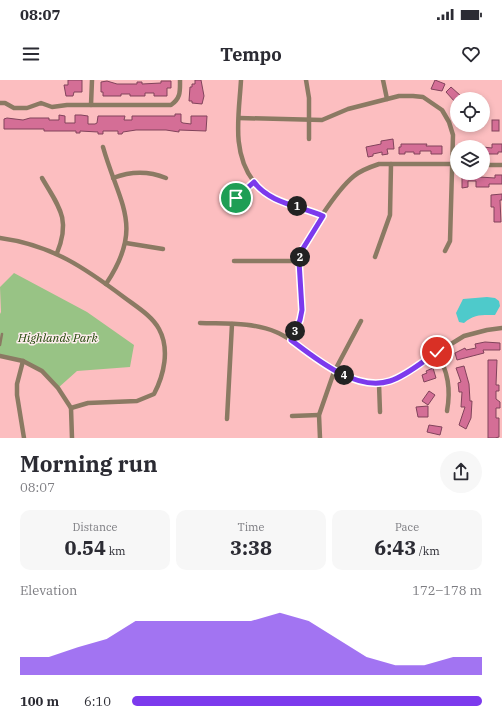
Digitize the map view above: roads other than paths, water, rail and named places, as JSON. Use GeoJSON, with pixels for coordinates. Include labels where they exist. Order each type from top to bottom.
{"type":"FeatureCollection","features":[{"type":"Feature","properties":{"kind":"street"},"geometry":{"type":"LineString","coordinates":[[91,105],[92,80]]}},
{"type":"Feature","properties":{"kind":"street"},"geometry":{"type":"LineString","coordinates":[[0,103],[5,103],[14,108],[27,108],[40,103],[52,107],[91,105],[171,105],[177,101],[180,95],[180,80]]}},
{"type":"Feature","properties":{"kind":"street"},"geometry":{"type":"LineString","coordinates":[[241,80],[238,148],[242,163],[254,182],[268,194],[281,202],[304,207],[323,216]]}},
{"type":"Feature","properties":{"kind":"street"},"geometry":{"type":"LineString","coordinates":[[306,80],[309,98],[308,139]]}},
{"type":"Feature","properties":{"kind":"street"},"geometry":{"type":"LineString","coordinates":[[383,80],[387,99]]}},
{"type":"Feature","properties":{"kind":"street"},"geometry":{"type":"LineString","coordinates":[[239,118],[322,120],[348,109],[387,99],[413,96],[423,97],[433,102],[442,110],[449,122],[453,140]]}},
{"type":"Feature","properties":{"kind":"street"},"geometry":{"type":"LineString","coordinates":[[103,147],[125,210],[127,226],[126,243],[121,258],[106,284]]}},
{"type":"Feature","properties":{"kind":"street"},"geometry":{"type":"LineString","coordinates":[[291,340],[300,320],[302,310],[299,261],[302,250],[307,239],[346,182],[355,174],[368,167],[392,164],[450,164]]}},
{"type":"Feature","properties":{"kind":"street"},"geometry":{"type":"LineString","coordinates":[[375,257],[390,215],[392,164]]}},
{"type":"Feature","properties":{"kind":"street"},"geometry":{"type":"LineString","coordinates":[[490,165],[502,165]]}},
{"type":"Feature","properties":{"kind":"street"},"geometry":{"type":"LineString","coordinates":[[113,178],[123,174],[139,172],[159,175],[166,178]]}},
{"type":"Feature","properties":{"kind":"street"},"geometry":{"type":"LineString","coordinates":[[42,178],[63,216],[64,234],[57,253]]}},
{"type":"Feature","properties":{"kind":"street"},"geometry":{"type":"LineString","coordinates":[[445,250],[450,241],[453,180]]}},
{"type":"Feature","properties":{"kind":"street"},"geometry":{"type":"LineString","coordinates":[[236,198],[254,182]]}},
{"type":"Feature","properties":{"kind":"street"},"geometry":{"type":"LineString","coordinates":[[0,238],[14,240],[57,253],[106,284],[150,317],[158,328],[162,337],[164,367],[161,381],[154,394],[137,401],[88,403],[71,408]]}},
{"type":"Feature","properties":{"kind":"street"},"geometry":{"type":"LineString","coordinates":[[126,243],[163,249]]}},
{"type":"Feature","properties":{"kind":"street"},"geometry":{"type":"LineString","coordinates":[[234,261],[299,261]]}},
{"type":"Feature","properties":{"kind":"street"},"geometry":{"type":"LineString","coordinates":[[320,438],[319,415],[334,372],[361,321]]}},
{"type":"Feature","properties":{"kind":"street"},"geometry":{"type":"LineString","coordinates":[[200,323],[260,327],[276,332],[291,340],[334,372],[357,380],[379,384],[391,381],[464,336],[502,328]]}},
{"type":"Feature","properties":{"kind":"street"},"geometry":{"type":"LineString","coordinates":[[227,419],[232,324]]}},
{"type":"Feature","properties":{"kind":"street"},"geometry":{"type":"LineString","coordinates":[[437,352],[444,365],[449,384],[447,411]]}},
{"type":"Feature","properties":{"kind":"street"},"geometry":{"type":"LineString","coordinates":[[0,356],[23,361],[42,372],[51,381],[71,408],[72,438]]}},
{"type":"Feature","properties":{"kind":"street"},"geometry":{"type":"LineString","coordinates":[[23,361],[17,384],[17,395],[24,438]]}},
{"type":"Feature","properties":{"kind":"street"},"geometry":{"type":"LineString","coordinates":[[379,384],[380,412]]}},
{"type":"Feature","properties":{"kind":"street"},"geometry":{"type":"LineString","coordinates":[[292,416],[319,415]]}},
{"type":"Feature","properties":{"kind":"lane"},"geometry":{"type":"LineString","coordinates":[[0,345],[2,334]]}},
{"type":"Feature","properties":{"kind":"water"},"geometry":{"type":"Polygon","coordinates":[[[487,297],[495,298],[499,301],[500,306],[495,315],[478,316],[471,318],[464,323],[459,322],[456,313],[463,299],[487,297]]]}},
{"type":"Feature","properties":{"kind":"park label","name":"Highlands Park"},"geometry":{"type":"Point","coordinates":[58,338]}}]}
